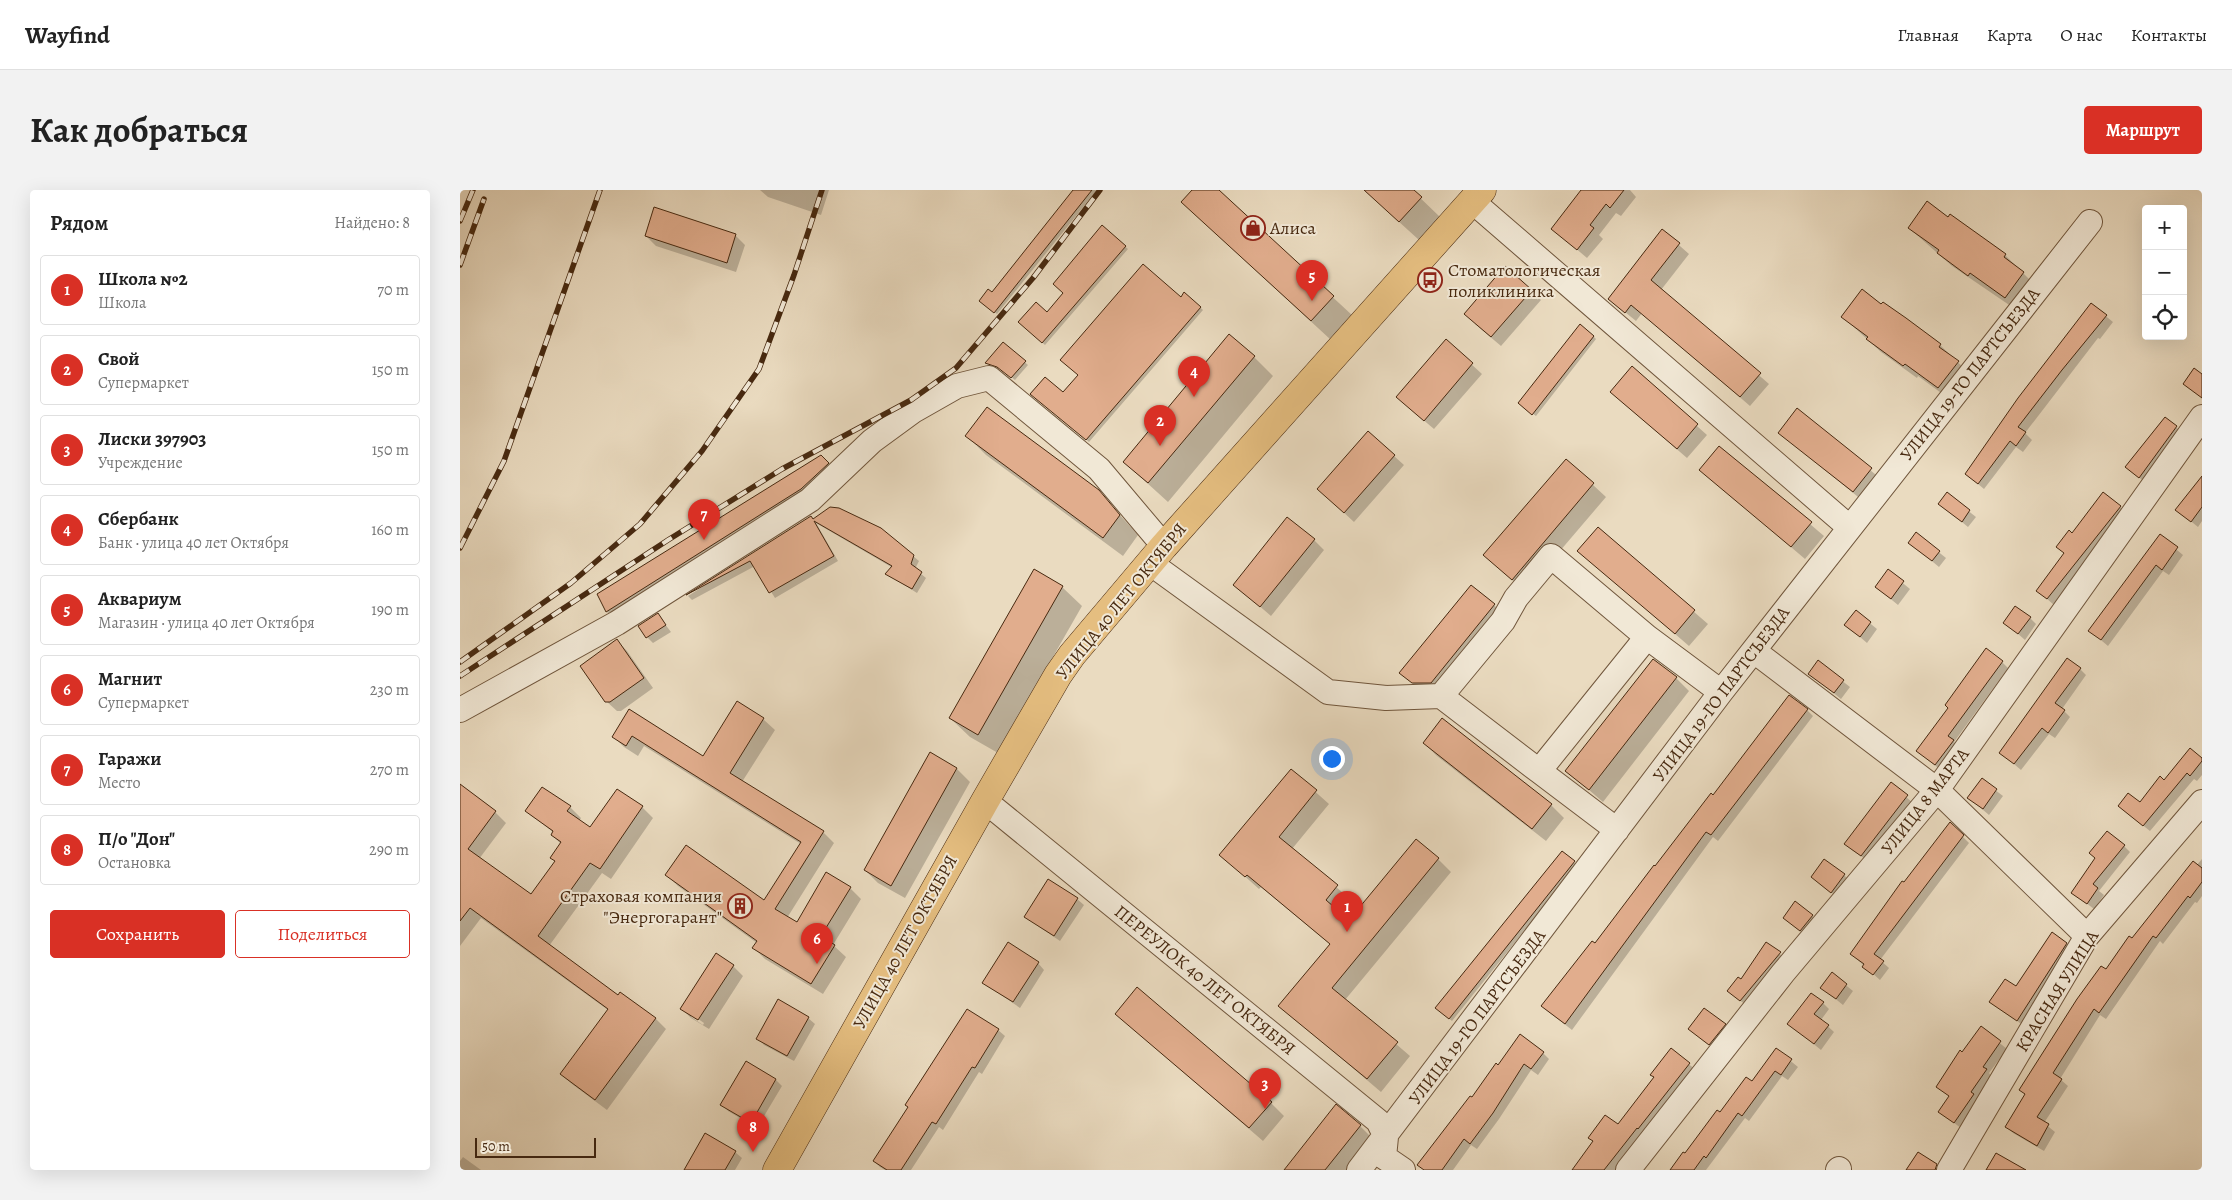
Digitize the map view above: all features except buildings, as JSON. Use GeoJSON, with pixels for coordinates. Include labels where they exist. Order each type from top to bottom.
{"type":"FeatureCollection","features":[{"type":"Feature","properties":{"kind":"main road","name":"УЛИЦА 40 ЛЕТ ОКТЯБРЯ"},"geometry":{"type":"LineString","coordinates":[[777,1170],[985,801],[1058,675],[1072,655],[1157,555],[1477,195]]}},
{"type":"Feature","properties":{"kind":"street"},"geometry":{"type":"LineString","coordinates":[[1477,195],[1849,527]]}},
{"type":"Feature","properties":{"kind":"street","name":"УЛИЦА 19-ГО ПАРТСЪЕЗДА"},"geometry":{"type":"LineString","coordinates":[[1359,1170],[1386,1137],[1721,692],[2090,222]]}},
{"type":"Feature","properties":{"kind":"street"},"geometry":{"type":"LineString","coordinates":[[460,710],[617,623],[810,500],[872,441],[913,411],[957,386],[988,378],[1099,469],[1157,555],[1328,692],[1386,698],[1441,696],[1618,830]]}},
{"type":"Feature","properties":{"kind":"street","name":"УЛИЦА 8 МАРТА"},"geometry":{"type":"LineString","coordinates":[[1628,1170],[1783,973],[1937,790],[2202,416]]}},
{"type":"Feature","properties":{"kind":"street"},"geometry":{"type":"LineString","coordinates":[[1441,696],[1503,621],[1516,598],[1551,556],[1647,637],[1721,692]]}},
{"type":"Feature","properties":{"kind":"street"},"geometry":{"type":"LineString","coordinates":[[1539,771],[1647,637]]}},
{"type":"Feature","properties":{"kind":"street"},"geometry":{"type":"LineString","coordinates":[[1754,651],[1937,790],[2087,936]]}},
{"type":"Feature","properties":{"kind":"street","name":"ПЕРЕУЛОК 40 ЛЕТ ОКТЯБРЯ"},"geometry":{"type":"LineString","coordinates":[[985,801],[1378,1120],[1386,1137],[1384,1156],[1403,1170]]}},
{"type":"Feature","properties":{"kind":"street","name":"КРАСНАЯ УЛИЦА"},"geometry":{"type":"LineString","coordinates":[[1949,1170],[2087,936],[2202,802]]}},
{"type":"Feature","properties":{"kind":"railway"},"geometry":{"type":"LineString","coordinates":[[460,221],[473,190]]}},
{"type":"Feature","properties":{"kind":"railway"},"geometry":{"type":"LineString","coordinates":[[460,548],[504,461],[600,190]]}},
{"type":"Feature","properties":{"kind":"railway"},"geometry":{"type":"LineString","coordinates":[[460,662],[571,583],[640,524],[702,451],[759,369],[794,275],[822,190]]}},
{"type":"Feature","properties":{"kind":"railway"},"geometry":{"type":"LineString","coordinates":[[460,676],[668,540],[782,469],[911,400],[956,368],[1033,278],[1100,190]]}},
{"type":"Feature","properties":{"kind":"railway"},"geometry":{"type":"LineString","coordinates":[[460,265],[484,199]]}},
{"type":"Feature","properties":{"kind":"place","name":"Алиса"},"geometry":{"type":"Point","coordinates":[1253,228]}},
{"type":"Feature","properties":{"kind":"place","name":"Стоматологическая поликлиника"},"geometry":{"type":"Point","coordinates":[1430,280]}},
{"type":"Feature","properties":{"kind":"place","name":"Аквариум"},"geometry":{"type":"Point","coordinates":[1312,301]}},
{"type":"Feature","properties":{"kind":"place","name":"Сбербанк"},"geometry":{"type":"Point","coordinates":[1194,397]}},
{"type":"Feature","properties":{"kind":"place","name":"Свой"},"geometry":{"type":"Point","coordinates":[1160,446]}},
{"type":"Feature","properties":{"kind":"place","name":"Гаражи"},"geometry":{"type":"Point","coordinates":[704,540]}},
{"type":"Feature","properties":{"kind":"place","name":"Страховая компания \"Энергогарант\""},"geometry":{"type":"Point","coordinates":[740,906]}},
{"type":"Feature","properties":{"kind":"place","name":"Школа №2"},"geometry":{"type":"Point","coordinates":[1347,932]}},
{"type":"Feature","properties":{"kind":"place","name":"Магнит"},"geometry":{"type":"Point","coordinates":[817,964]}},
{"type":"Feature","properties":{"kind":"place","name":"Лиски 397903"},"geometry":{"type":"Point","coordinates":[1265,1109]}},
{"type":"Feature","properties":{"kind":"place","name":"П/о \"Дон\""},"geometry":{"type":"Point","coordinates":[753,1152]}}]}
